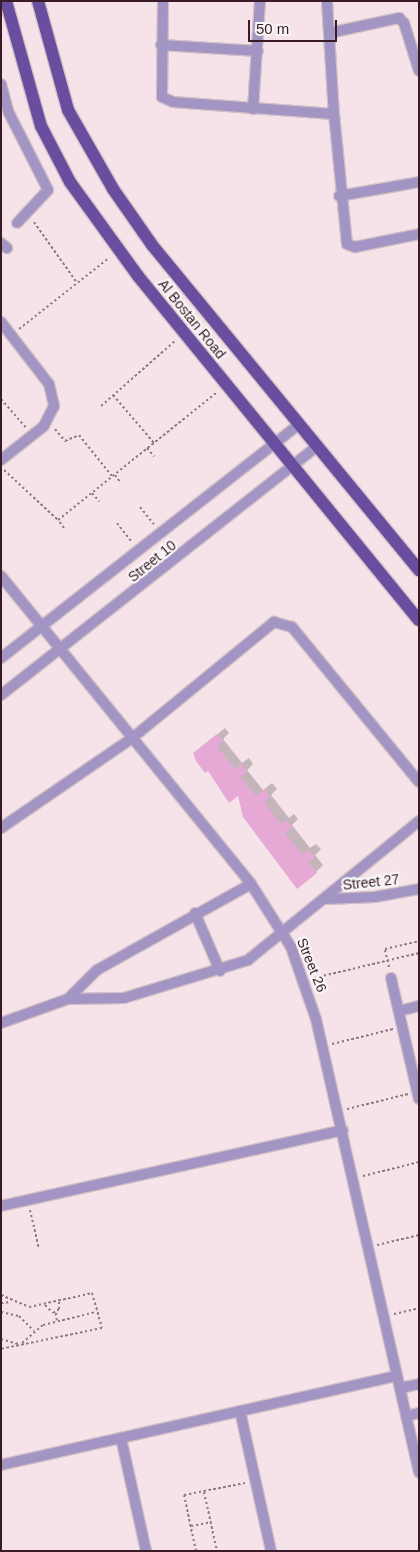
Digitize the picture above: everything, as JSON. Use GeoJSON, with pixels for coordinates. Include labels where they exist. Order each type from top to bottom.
{"type":"FeatureCollection","features":[{"type":"Feature","properties":{"kind":"main road","name":"Al Bostan Road"},"geometry":{"type":"LineString","coordinates":[[6,1],[41,126],[70,182],[119,250],[185,333],[419,620]]}},
{"type":"Feature","properties":{"kind":"main road","name":"Al Bostan Road"},"geometry":{"type":"LineString","coordinates":[[38,1],[68,110],[93,159],[152,245],[419,570]]}},
{"type":"Feature","properties":{"kind":"street"},"geometry":{"type":"LineString","coordinates":[[163,1],[159,92],[168,102],[334,114]]}},
{"type":"Feature","properties":{"kind":"street"},"geometry":{"type":"LineString","coordinates":[[254,109],[260,1]]}},
{"type":"Feature","properties":{"kind":"street"},"geometry":{"type":"LineString","coordinates":[[327,1],[339,196],[350,247],[419,234]]}},
{"type":"Feature","properties":{"kind":"street"},"geometry":{"type":"LineString","coordinates":[[329,33],[399,18],[404,23],[419,71]]}},
{"type":"Feature","properties":{"kind":"street"},"geometry":{"type":"LineString","coordinates":[[161,45],[258,51]]}},
{"type":"Feature","properties":{"kind":"street"},"geometry":{"type":"LineString","coordinates":[[1,84],[5,114],[48,188],[18,223]]}},
{"type":"Feature","properties":{"kind":"street"},"geometry":{"type":"LineString","coordinates":[[339,196],[419,182]]}},
{"type":"Feature","properties":{"kind":"street"},"geometry":{"type":"LineString","coordinates":[[1,322],[52,391],[48,420],[1,460]]}},
{"type":"Feature","properties":{"kind":"street","name":"Street 10"},"geometry":{"type":"LineString","coordinates":[[1,658],[300,424]]}},
{"type":"Feature","properties":{"kind":"street","name":"Street 10"},"geometry":{"type":"LineString","coordinates":[[1,695],[62,652],[317,446]]}},
{"type":"Feature","properties":{"kind":"street","name":"Street 26"},"geometry":{"type":"LineString","coordinates":[[1,576],[131,739],[251,884],[284,934],[305,980],[323,1046],[419,1472]]}},
{"type":"Feature","properties":{"kind":"street"},"geometry":{"type":"LineString","coordinates":[[1,828],[131,739],[268,624],[281,622],[292,627],[419,782]]}},
{"type":"Feature","properties":{"kind":"street"},"geometry":{"type":"LineString","coordinates":[[1,1023],[68,999],[124,998],[220,971],[248,960],[284,934],[419,821]]}},
{"type":"Feature","properties":{"kind":"street"},"geometry":{"type":"LineString","coordinates":[[68,999],[85,978],[195,913],[251,884]]}},
{"type":"Feature","properties":{"kind":"street","name":"Street 27"},"geometry":{"type":"LineString","coordinates":[[326,899],[376,897],[419,889]]}},
{"type":"Feature","properties":{"kind":"street"},"geometry":{"type":"LineString","coordinates":[[195,913],[220,971]]}},
{"type":"Feature","properties":{"kind":"street"},"geometry":{"type":"LineString","coordinates":[[391,978],[418,1096]]}},
{"type":"Feature","properties":{"kind":"street"},"geometry":{"type":"LineString","coordinates":[[399,1011],[419,1006]]}},
{"type":"Feature","properties":{"kind":"street"},"geometry":{"type":"LineString","coordinates":[[1,1206],[343,1130]]}},
{"type":"Feature","properties":{"kind":"street"},"geometry":{"type":"LineString","coordinates":[[1,1465],[397,1376]]}},
{"type":"Feature","properties":{"kind":"street"},"geometry":{"type":"LineString","coordinates":[[400,1388],[419,1384]]}},
{"type":"Feature","properties":{"kind":"street"},"geometry":{"type":"LineString","coordinates":[[240,1411],[271,1551]]}},
{"type":"Feature","properties":{"kind":"street"},"geometry":{"type":"LineString","coordinates":[[406,1416],[419,1413]]}},
{"type":"Feature","properties":{"kind":"street"},"geometry":{"type":"LineString","coordinates":[[121,1438],[146,1551]]}},
{"type":"Feature","properties":{"kind":"path"},"geometry":{"type":"LineString","coordinates":[[27,214],[77,283]]}},
{"type":"Feature","properties":{"kind":"path"},"geometry":{"type":"LineString","coordinates":[[11,335],[119,250]]}},
{"type":"Feature","properties":{"kind":"path"},"geometry":{"type":"LineString","coordinates":[[101,406],[185,333]]}},
{"type":"Feature","properties":{"kind":"path"},"geometry":{"type":"LineString","coordinates":[[58,520],[226,384]]}},
{"type":"Feature","properties":{"kind":"path"},"geometry":{"type":"LineString","coordinates":[[113,395],[154,442]]}},
{"type":"Feature","properties":{"kind":"path"},"geometry":{"type":"LineString","coordinates":[[1,399],[32,435]]}},
{"type":"Feature","properties":{"kind":"path"},"geometry":{"type":"LineString","coordinates":[[48,420],[65,441],[79,435],[113,476],[122,483]]}},
{"type":"Feature","properties":{"kind":"path"},"geometry":{"type":"LineString","coordinates":[[147,448],[154,456]]}},
{"type":"Feature","properties":{"kind":"path"},"geometry":{"type":"LineString","coordinates":[[1,466],[64,528]]}},
{"type":"Feature","properties":{"kind":"path"},"geometry":{"type":"LineString","coordinates":[[92,493],[99,501]]}},
{"type":"Feature","properties":{"kind":"path"},"geometry":{"type":"LineString","coordinates":[[140,507],[162,533]]}},
{"type":"Feature","properties":{"kind":"path"},"geometry":{"type":"LineString","coordinates":[[117,523],[139,551]]}},
{"type":"Feature","properties":{"kind":"path"},"geometry":{"type":"LineString","coordinates":[[391,978],[385,949],[419,941]]}},
{"type":"Feature","properties":{"kind":"path"},"geometry":{"type":"LineString","coordinates":[[305,980],[419,953]]}},
{"type":"Feature","properties":{"kind":"path"},"geometry":{"type":"LineString","coordinates":[[323,1046],[402,1027]]}},
{"type":"Feature","properties":{"kind":"path"},"geometry":{"type":"LineString","coordinates":[[338,1111],[418,1096]]}},
{"type":"Feature","properties":{"kind":"path"},"geometry":{"type":"LineString","coordinates":[[354,1178],[419,1162]]}},
{"type":"Feature","properties":{"kind":"path"},"geometry":{"type":"LineString","coordinates":[[27,1200],[40,1248]]}},
{"type":"Feature","properties":{"kind":"path"},"geometry":{"type":"LineString","coordinates":[[369,1247],[419,1235]]}},
{"type":"Feature","properties":{"kind":"path"},"geometry":{"type":"LineString","coordinates":[[1,1296],[13,1301],[45,1305],[92,1293],[102,1328],[1,1348]]}},
{"type":"Feature","properties":{"kind":"path"},"geometry":{"type":"LineString","coordinates":[[1,1303],[13,1301]]}},
{"type":"Feature","properties":{"kind":"path"},"geometry":{"type":"LineString","coordinates":[[57,1322],[56,1313],[59,1301]]}},
{"type":"Feature","properties":{"kind":"path"},"geometry":{"type":"LineString","coordinates":[[45,1305],[48,1312],[56,1313]]}},
{"type":"Feature","properties":{"kind":"path"},"geometry":{"type":"LineString","coordinates":[[384,1317],[419,1308]]}},
{"type":"Feature","properties":{"kind":"path"},"geometry":{"type":"LineString","coordinates":[[21,1344],[34,1332],[57,1322],[97,1311]]}},
{"type":"Feature","properties":{"kind":"path"},"geometry":{"type":"LineString","coordinates":[[1,1312],[18,1316],[34,1332]]}},
{"type":"Feature","properties":{"kind":"path"},"geometry":{"type":"LineString","coordinates":[[1,1339],[21,1344]]}},
{"type":"Feature","properties":{"kind":"path"},"geometry":{"type":"LineString","coordinates":[[196,1551],[184,1495],[255,1481]]}},
{"type":"Feature","properties":{"kind":"path"},"geometry":{"type":"LineString","coordinates":[[204,1491],[218,1551]]}},
{"type":"Feature","properties":{"kind":"path"},"geometry":{"type":"LineString","coordinates":[[191,1526],[211,1522]]}},
{"type":"Feature","properties":{"kind":"building"},"geometry":{"type":"Polygon","coordinates":[[[217,734],[223,741],[217,747],[235,769],[241,764],[247,772],[240,777],[256,796],[265,789],[270,797],[264,802],[281,824],[286,820],[292,827],[285,833],[303,855],[309,850],[315,857],[308,862],[317,873],[297,889],[243,817],[238,796],[229,803],[208,771],[205,773],[196,761],[193,753],[217,734]]]}}]}
